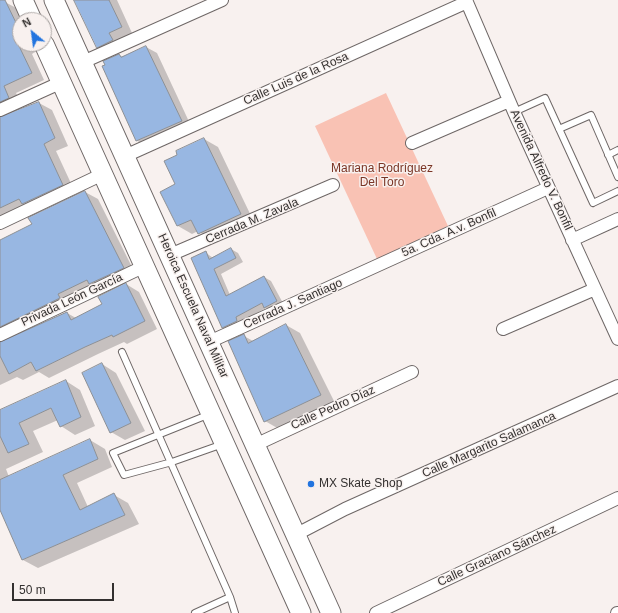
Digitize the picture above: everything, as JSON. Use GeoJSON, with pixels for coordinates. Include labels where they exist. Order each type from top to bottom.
{"type":"FeatureCollection","features":[{"type":"Feature","properties":{"kind":"main road"},"geometry":{"type":"LineString","coordinates":[[22,0],[28,12]]}},
{"type":"Feature","properties":{"kind":"main road","name":"Heroica Escuela Naval Militar"},"geometry":{"type":"LineString","coordinates":[[54,0],[330,613]]}},
{"type":"Feature","properties":{"kind":"main road"},"geometry":{"type":"LineString","coordinates":[[48,52],[300,613]]}},
{"type":"Feature","properties":{"kind":"street"},"geometry":{"type":"LineString","coordinates":[[83,62],[222,0]]}},
{"type":"Feature","properties":{"kind":"street","name":"Avenida Alfredo V. Bonfil"},"geometry":{"type":"LineString","coordinates":[[467,1],[548,188],[618,339]]}},
{"type":"Feature","properties":{"kind":"street","name":"Calle Luis de la Rosa"},"geometry":{"type":"LineString","coordinates":[[125,156],[467,1]]}},
{"type":"Feature","properties":{"kind":"street"},"geometry":{"type":"LineString","coordinates":[[0,110],[62,82]]}},
{"type":"Feature","properties":{"kind":"street"},"geometry":{"type":"LineString","coordinates":[[412,143],[512,107]]}},
{"type":"Feature","properties":{"kind":"street"},"geometry":{"type":"LineString","coordinates":[[0,223],[103,174]]}},
{"type":"Feature","properties":{"kind":"street","name":"Cerrada M. Zavala"},"geometry":{"type":"LineString","coordinates":[[170,255],[333,185]]}},
{"type":"Feature","properties":{"kind":"street","name":"5a. Cda. A.v. Bonfil"},"geometry":{"type":"LineString","coordinates":[[378,265],[548,188]]}},
{"type":"Feature","properties":{"kind":"street"},"geometry":{"type":"LineString","coordinates":[[572,240],[618,219]]}},
{"type":"Feature","properties":{"kind":"street","name":"Cerrada J. Santiago"},"geometry":{"type":"LineString","coordinates":[[209,342],[378,265]]}},
{"type":"Feature","properties":{"kind":"street","name":"Privada León García"},"geometry":{"type":"LineString","coordinates":[[0,335],[145,266]]}},
{"type":"Feature","properties":{"kind":"street"},"geometry":{"type":"LineString","coordinates":[[503,329],[595,289]]}},
{"type":"Feature","properties":{"kind":"street","name":"Calle Pedro Díaz"},"geometry":{"type":"LineString","coordinates":[[255,445],[412,372]]}},
{"type":"Feature","properties":{"kind":"street","name":"Calle Margarito Salamanca"},"geometry":{"type":"LineString","coordinates":[[295,535],[352,506],[618,386]]}},
{"type":"Feature","properties":{"kind":"street","name":"Calle Graciano Sánchez"},"geometry":{"type":"LineString","coordinates":[[376,613],[618,498]]}},
{"type":"Feature","properties":{"kind":"lane"},"geometry":{"type":"LineString","coordinates":[[512,107],[544,98],[592,203],[618,191]]}},
{"type":"Feature","properties":{"kind":"lane"},"geometry":{"type":"LineString","coordinates":[[559,129],[591,115],[618,177]]}},
{"type":"Feature","properties":{"kind":"lane"},"geometry":{"type":"LineString","coordinates":[[608,155],[618,150]]}},
{"type":"Feature","properties":{"kind":"lane"},"geometry":{"type":"LineString","coordinates":[[122,352],[158,435],[172,462],[230,597],[235,613]]}},
{"type":"Feature","properties":{"kind":"lane"},"geometry":{"type":"LineString","coordinates":[[211,414],[113,453],[124,475],[172,462],[224,443]]}},
{"type":"Feature","properties":{"kind":"lane"},"geometry":{"type":"LineString","coordinates":[[195,613],[230,597]]}},
{"type":"Feature","properties":{"kind":"green space","name":"Mariana Rodríguez Del Toro"},"geometry":{"type":"Polygon","coordinates":[[[386,93],[448,226],[377,259],[315,126],[386,93]]]}},
{"type":"Feature","properties":{"kind":"building"},"geometry":{"type":"Polygon","coordinates":[[[0,0],[5,0],[12,14],[12,52],[22,52],[32,73],[4,86],[9,98],[0,102],[0,0]]]}},
{"type":"Feature","properties":{"kind":"building"},"geometry":{"type":"Polygon","coordinates":[[[74,0],[109,0],[122,27],[109,33],[113,40],[97,48],[74,0]]]}},
{"type":"Feature","properties":{"kind":"building"},"geometry":{"type":"Polygon","coordinates":[[[146,46],[182,121],[136,141],[102,66],[105,65],[103,61],[119,54],[121,57],[146,46]]]}},
{"type":"Feature","properties":{"kind":"building"},"geometry":{"type":"Polygon","coordinates":[[[39,102],[55,138],[44,144],[63,185],[22,204],[19,199],[0,208],[0,117],[39,102]]]}},
{"type":"Feature","properties":{"kind":"building"},"geometry":{"type":"Polygon","coordinates":[[[204,138],[241,214],[198,234],[191,220],[177,226],[160,192],[175,184],[164,161],[177,155],[176,151],[204,138]]]}},
{"type":"Feature","properties":{"kind":"building"},"geometry":{"type":"Polygon","coordinates":[[[85,191],[124,268],[89,284],[87,280],[58,294],[60,298],[0,327],[0,240],[32,224],[28,218],[85,191]]]}},
{"type":"Feature","properties":{"kind":"building"},"geometry":{"type":"Polygon","coordinates":[[[231,248],[236,258],[214,269],[226,296],[264,276],[277,301],[264,308],[262,303],[236,317],[237,321],[222,328],[191,258],[206,251],[209,259],[231,248]]]}},
{"type":"Feature","properties":{"kind":"building"},"geometry":{"type":"Polygon","coordinates":[[[126,283],[145,321],[113,337],[112,335],[85,347],[36,371],[31,362],[9,374],[0,356],[0,342],[67,312],[71,320],[102,304],[98,297],[126,283]]]}},
{"type":"Feature","properties":{"kind":"building"},"geometry":{"type":"Polygon","coordinates":[[[286,324],[321,395],[264,422],[228,341],[244,334],[248,343],[286,324]]]}},
{"type":"Feature","properties":{"kind":"building"},"geometry":{"type":"Polygon","coordinates":[[[102,363],[131,423],[110,433],[82,373],[102,363]]]}},
{"type":"Feature","properties":{"kind":"building"},"geometry":{"type":"Polygon","coordinates":[[[66,380],[81,417],[60,427],[51,408],[19,423],[29,444],[8,453],[0,436],[0,410],[66,380]]]}},
{"type":"Feature","properties":{"kind":"building"},"geometry":{"type":"Polygon","coordinates":[[[90,439],[98,459],[63,475],[80,510],[114,493],[125,515],[22,560],[0,510],[0,480],[90,439]]]}},
{"type":"Feature","properties":{"kind":"place","name":"MX Skate Shop"},"geometry":{"type":"Point","coordinates":[311,484]}}]}
